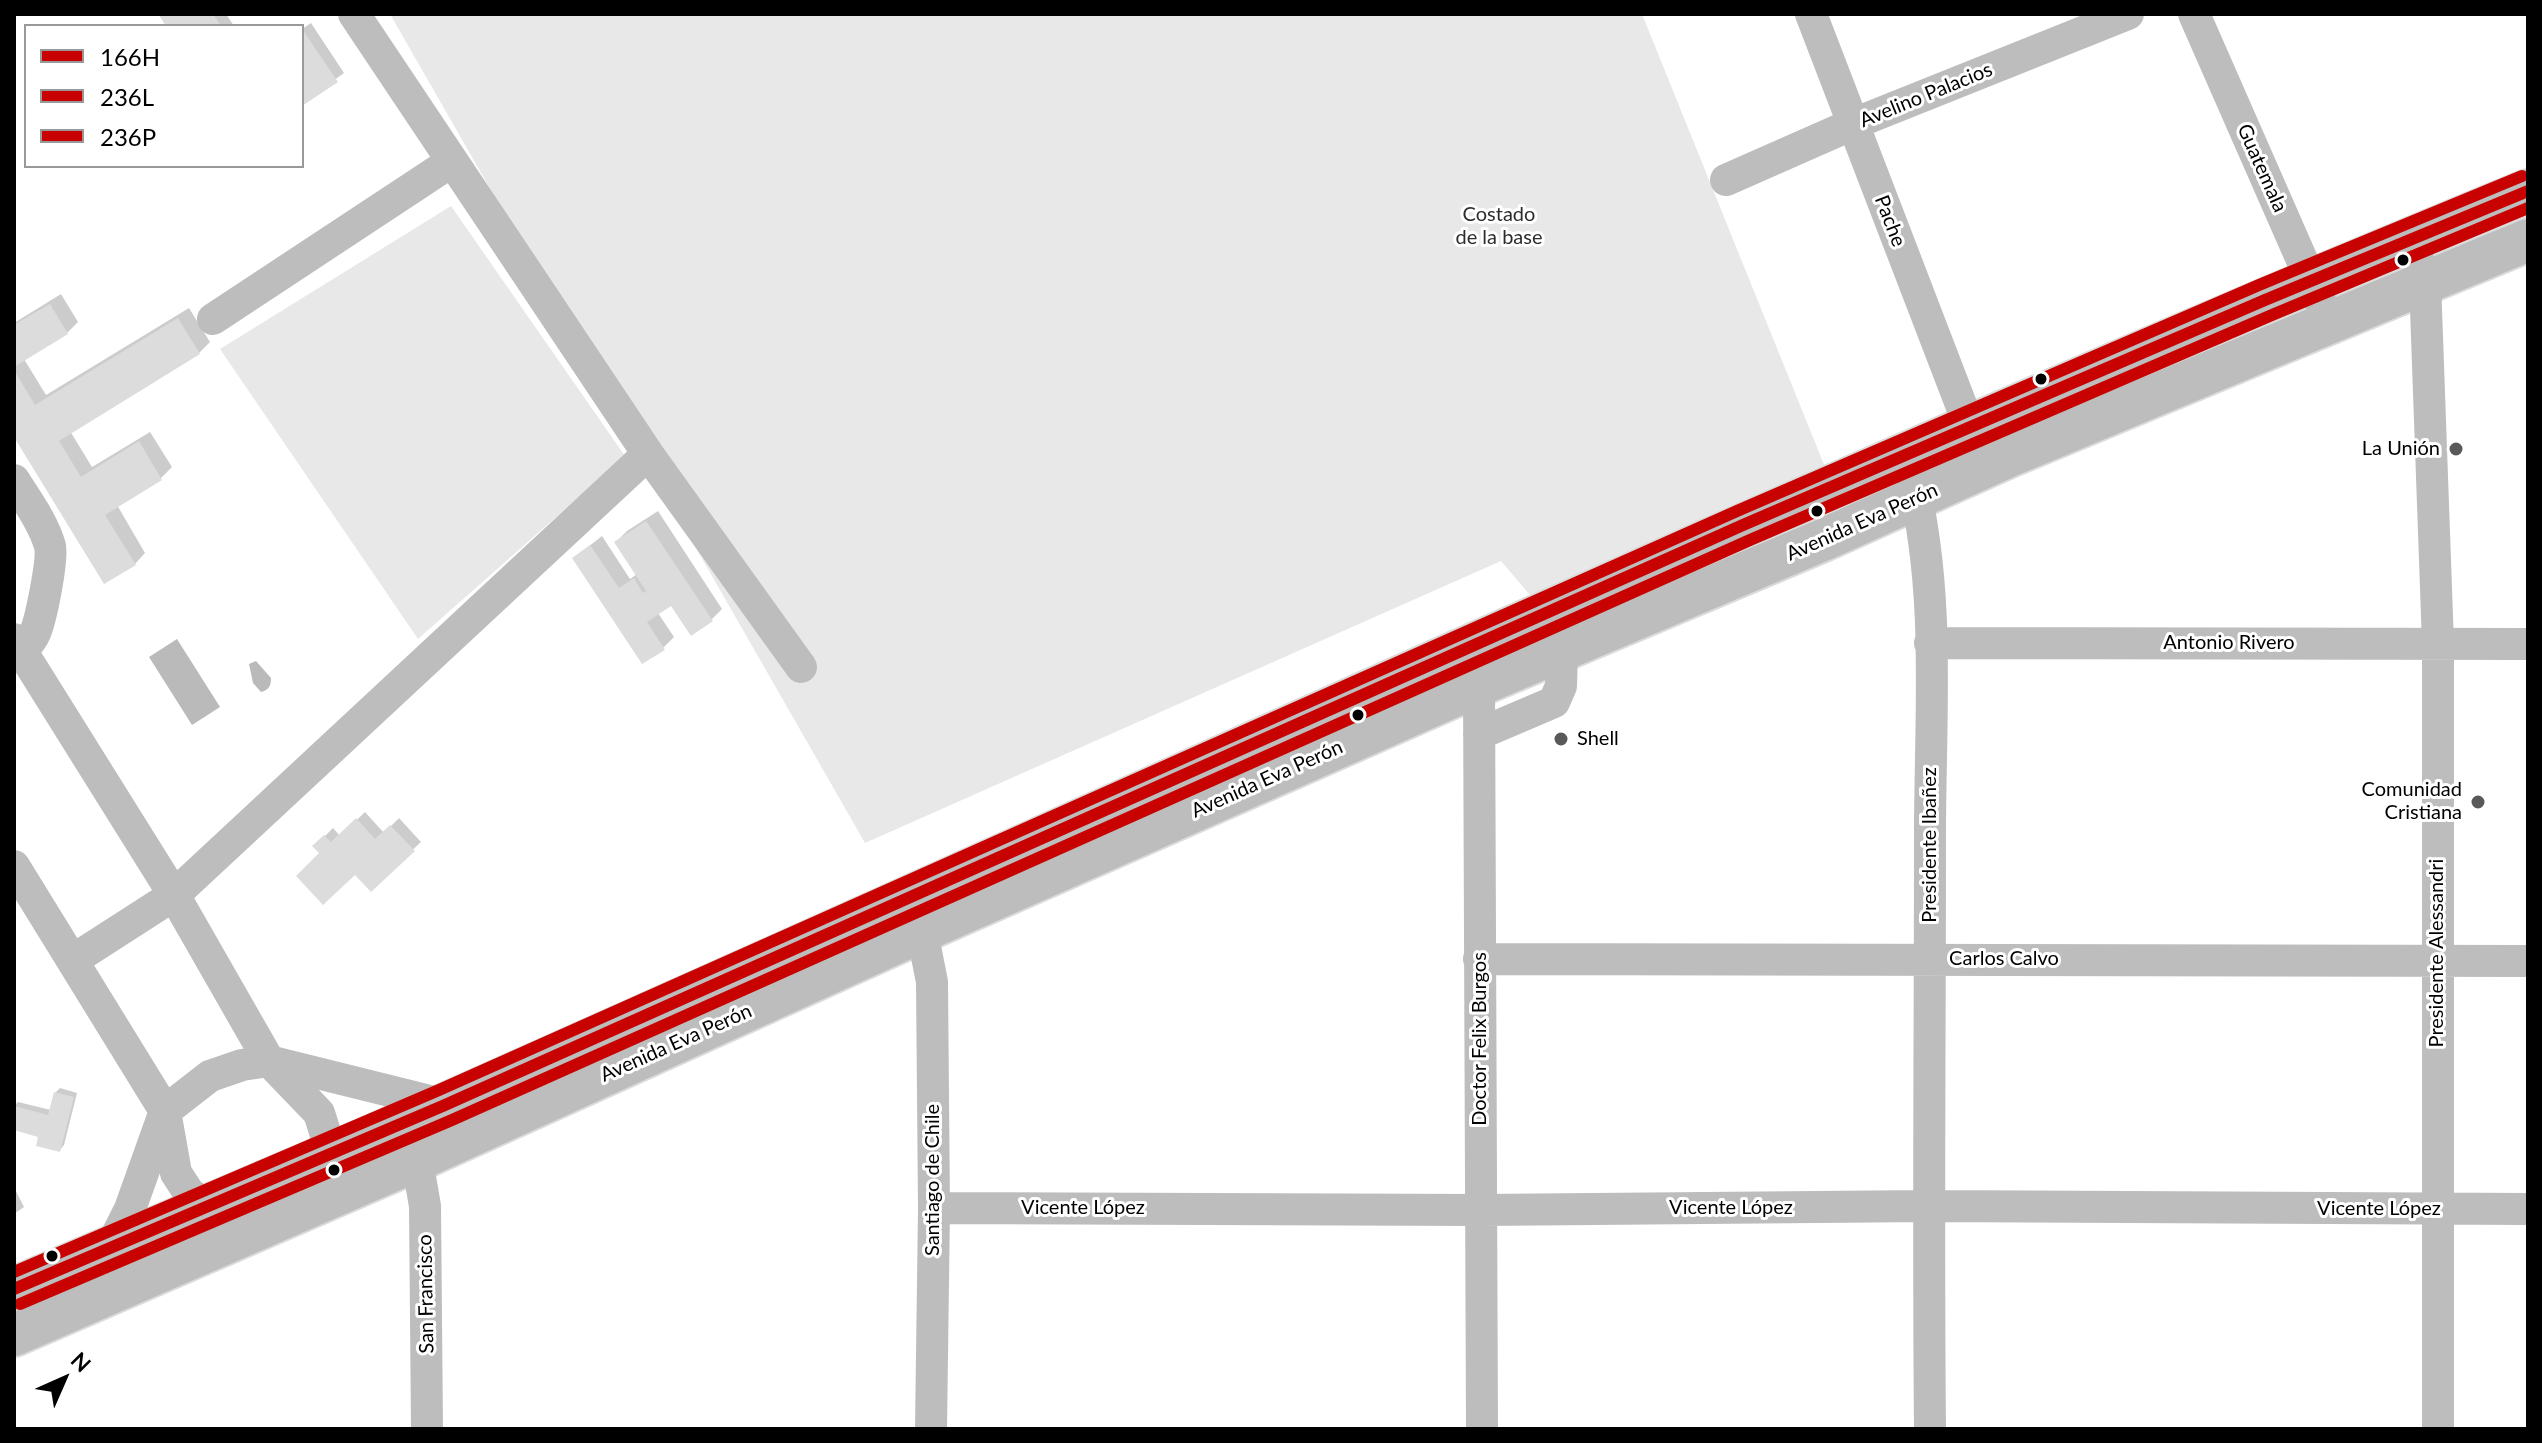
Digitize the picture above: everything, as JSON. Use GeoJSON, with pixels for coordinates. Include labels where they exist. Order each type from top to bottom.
{"type":"FeatureCollection","features":[{"type":"Feature","properties":{"kind":"main road","name":"Avenida Eva Perón"},"geometry":{"type":"LineString","coordinates":[[14,1335],[417,1160],[922,931],[1906,455],[2528,191]]}},
{"type":"Feature","properties":{"kind":"main road","name":"Avenida Eva Perón"},"geometry":{"type":"LineString","coordinates":[[14,1289],[1471,668],[1562,650],[1917,499],[2009,456],[2528,240]]}},
{"type":"Feature","properties":{"kind":"street"},"geometry":{"type":"LineString","coordinates":[[354,14],[648,454],[801,667]]}},
{"type":"Feature","properties":{"kind":"street","name":"Pache"},"geometry":{"type":"LineString","coordinates":[[1811,14],[1970,428]]}},
{"type":"Feature","properties":{"kind":"street","name":"Avelino Palacios"},"geometry":{"type":"LineString","coordinates":[[1726,180],[1853,124],[2128,14]]}},
{"type":"Feature","properties":{"kind":"street","name":"Guatemala"},"geometry":{"type":"LineString","coordinates":[[2194,14],[2329,321]]}},
{"type":"Feature","properties":{"kind":"street"},"geometry":{"type":"LineString","coordinates":[[213,319],[451,162]]}},
{"type":"Feature","properties":{"kind":"street","name":"Presidente Alessandri"},"geometry":{"type":"LineString","coordinates":[[2411,239],[2425,281],[2438,644],[2438,1429]]}},
{"type":"Feature","properties":{"kind":"street"},"geometry":{"type":"LineString","coordinates":[[73,960],[174,895],[648,454]]}},
{"type":"Feature","properties":{"kind":"street","name":"Presidente Ibañez"},"geometry":{"type":"LineString","coordinates":[[1906,455],[1925,534],[1930,643],[1930,1429]]}},
{"type":"Feature","properties":{"kind":"street"},"geometry":{"type":"LineString","coordinates":[[14,480],[43,526],[51,550],[50,569],[35,633],[16,649],[174,895],[269,1061],[319,1113],[326,1135],[324,1159],[268,1226],[206,1207],[189,1193],[176,1173],[165,1111],[14,866]]}},
{"type":"Feature","properties":{"kind":"street","name":"Antonio Rivero"},"geometry":{"type":"LineString","coordinates":[[1930,643],[2528,644]]}},
{"type":"Feature","properties":{"kind":"street"},"geometry":{"type":"LineString","coordinates":[[1479,734],[1554,702],[1561,686],[1562,650]]}},
{"type":"Feature","properties":{"kind":"street","name":"Doctor Felix Burgos"},"geometry":{"type":"LineString","coordinates":[[1471,668],[1479,734],[1482,1429]]}},
{"type":"Feature","properties":{"kind":"street","name":"Santiago de Chile"},"geometry":{"type":"LineString","coordinates":[[922,931],[932,982],[934,1208],[931,1429]]}},
{"type":"Feature","properties":{"kind":"street","name":"Carlos Calvo"},"geometry":{"type":"LineString","coordinates":[[1479,959],[2528,961]]}},
{"type":"Feature","properties":{"kind":"street"},"geometry":{"type":"LineString","coordinates":[[111,1247],[130,1209],[165,1111],[210,1076],[242,1065],[269,1061],[446,1105]]}},
{"type":"Feature","properties":{"kind":"street","name":"San Francisco"},"geometry":{"type":"LineString","coordinates":[[417,1160],[425,1206],[427,1429]]}},
{"type":"Feature","properties":{"kind":"street","name":"Vicente López"},"geometry":{"type":"LineString","coordinates":[[934,1208],[1481,1210],[1928,1206],[2528,1209]]}},
{"type":"Feature","properties":{"kind":"green space","name":"Costado de la base"},"geometry":{"type":"Polygon","coordinates":[[[390,14],[1642,14],[1825,467],[1547,615],[1501,561],[865,843],[390,14]]]}},
{"type":"Feature","properties":{"kind":"green space"},"geometry":{"type":"Polygon","coordinates":[[[451,206],[625,456],[418,639],[220,349],[451,206]]]}},
{"type":"Feature","properties":{"kind":"green space"},"geometry":{"type":"Polygon","coordinates":[[[2296,308],[2298,315],[1947,464],[1943,456],[2296,308]]]}},
{"type":"Feature","properties":{"kind":"green space"},"geometry":{"type":"Polygon","coordinates":[[[1873,487],[1875,492],[1870,497],[1511,655],[1510,650],[1873,487]]]}},
{"type":"Feature","properties":{"kind":"shaded area"},"geometry":{"type":"Polygon","coordinates":[[[177,639],[220,707],[192,725],[149,657],[177,639]]]}},
{"type":"Feature","properties":{"kind":"shaded area"},"geometry":{"type":"Polygon","coordinates":[[[256,661],[271,678],[269,687],[261,692],[253,683],[249,664],[256,661]]]}},
{"type":"Feature","properties":{"kind":"building"},"geometry":{"type":"Polygon","coordinates":[[[158,14],[213,14],[220,24],[165,24],[158,14]]]}},
{"type":"Feature","properties":{"kind":"building"},"geometry":{"type":"Polygon","coordinates":[[[304,32],[338,82],[304,105],[304,32]]]}},
{"type":"Feature","properties":{"kind":"building"},"geometry":{"type":"Polygon","coordinates":[[[50,304],[68,334],[14,367],[14,325],[50,304]]]}},
{"type":"Feature","properties":{"kind":"building"},"geometry":{"type":"Polygon","coordinates":[[[178,318],[200,354],[59,441],[81,477],[139,441],[162,480],[105,515],[136,565],[104,584],[14,437],[14,370],[35,405],[178,318]]]}},
{"type":"Feature","properties":{"kind":"building"},"geometry":{"type":"Polygon","coordinates":[[[646,521],[713,621],[691,636],[671,606],[647,622],[665,650],[642,664],[572,558],[590,545],[619,588],[634,578],[643,593],[646,591],[614,542],[646,521]]]}},
{"type":"Feature","properties":{"kind":"building"},"geometry":{"type":"Polygon","coordinates":[[[356,818],[375,839],[390,825],[415,851],[371,892],[355,875],[323,905],[296,876],[319,853],[312,846],[324,835],[331,842],[356,818]]]}},
{"type":"Feature","properties":{"kind":"building"},"geometry":{"type":"Polygon","coordinates":[[[54,1092],[74,1097],[60,1152],[36,1146],[38,1137],[14,1130],[14,1106],[48,1115],[54,1092]]]}},
{"type":"Feature","properties":{"kind":"transit line","name":"236P"},"geometry":{"type":"LineString","coordinates":[[14,1272],[439,1090],[1737,511],[2259,285],[2522,176]]}},
{"type":"Feature","properties":{"kind":"transit line","name":"166H"},"geometry":{"type":"LineString","coordinates":[[14,1289],[445,1105],[1743,525],[2265,300],[2528,191]]}},
{"type":"Feature","properties":{"kind":"transit line","name":"236L"},"geometry":{"type":"LineString","coordinates":[[20,1304],[452,1120],[1750,540],[2528,208]]}},
{"type":"Feature","properties":{"kind":"place","name":"La Unión"},"geometry":{"type":"Point","coordinates":[2456,449]}},
{"type":"Feature","properties":{"kind":"place","name":"Shell"},"geometry":{"type":"Point","coordinates":[1561,739]}},
{"type":"Feature","properties":{"kind":"place","name":"Comunidad Cristiana"},"geometry":{"type":"Point","coordinates":[2478,802]}}]}
